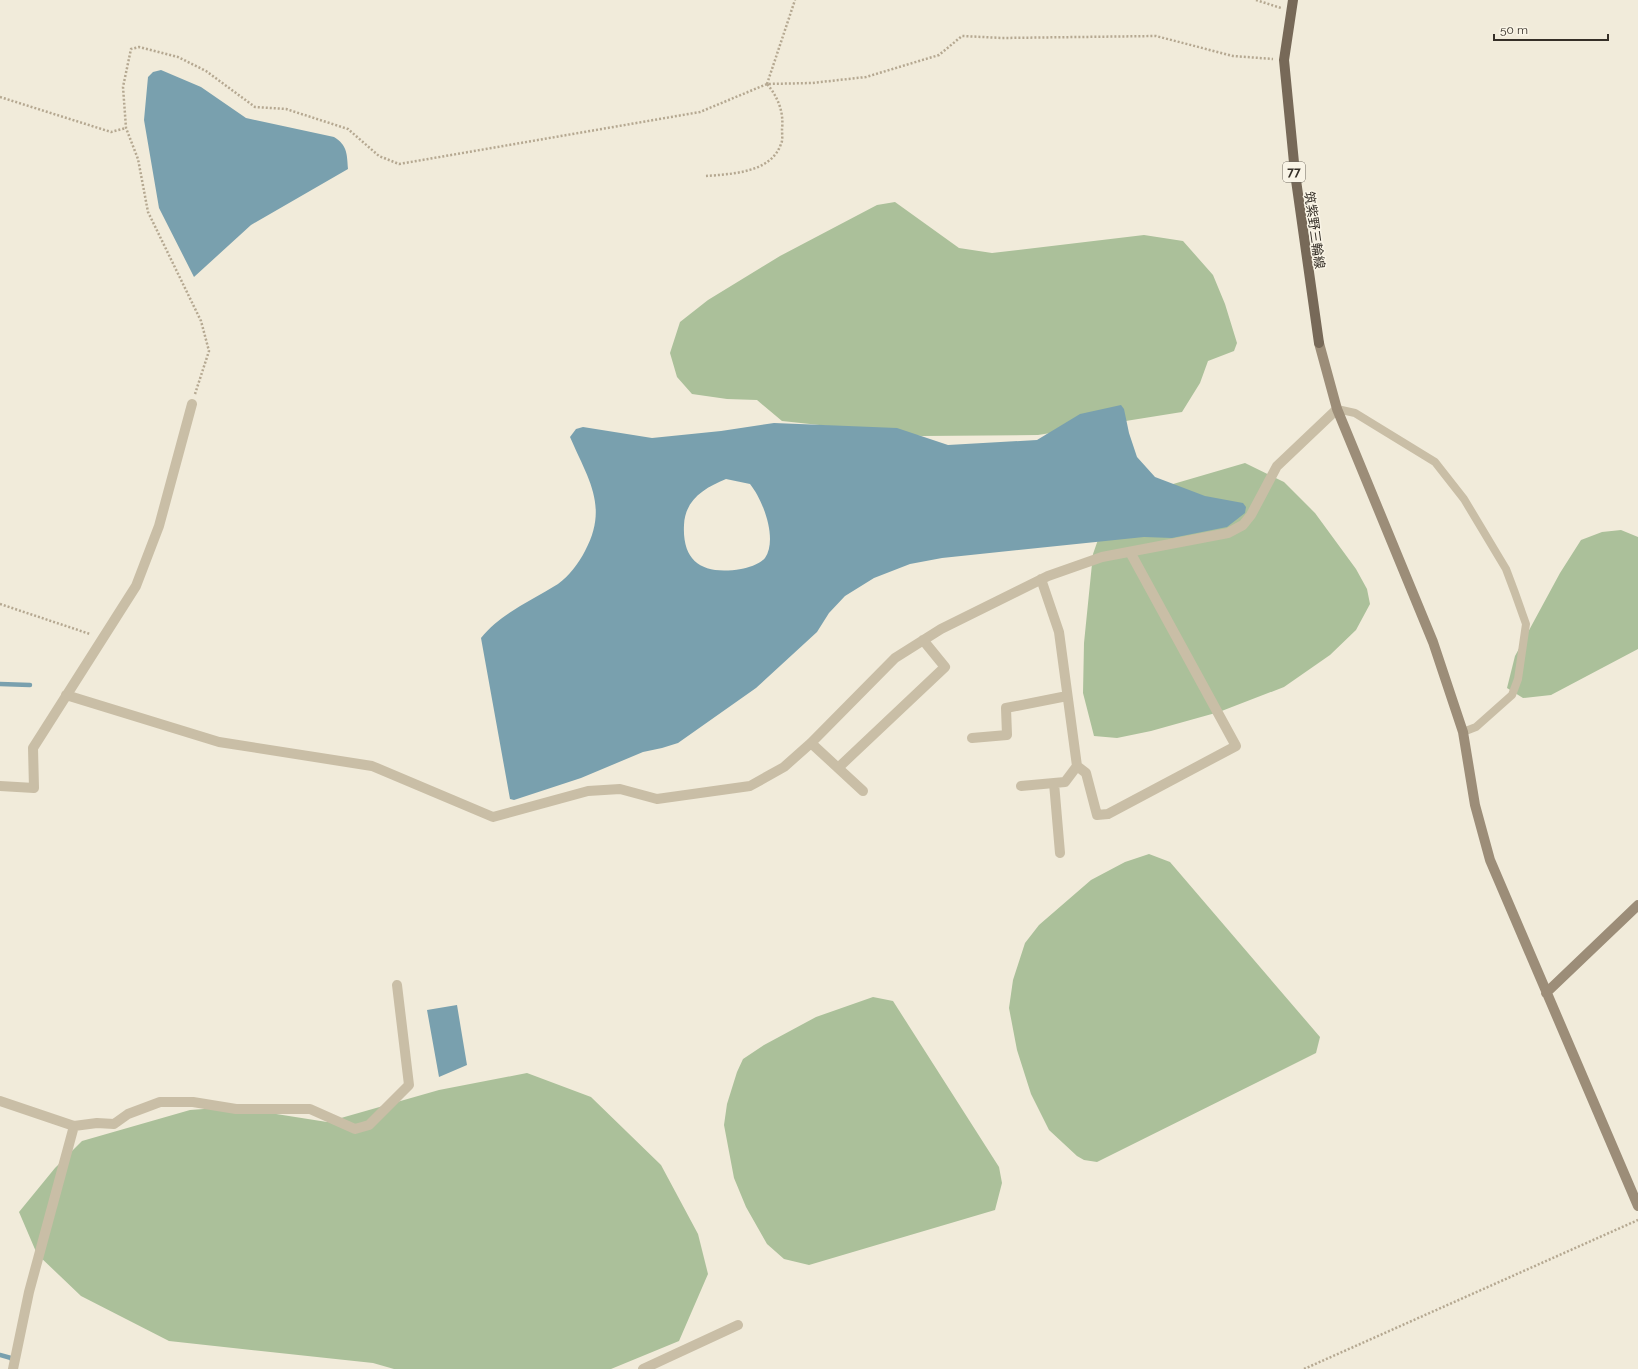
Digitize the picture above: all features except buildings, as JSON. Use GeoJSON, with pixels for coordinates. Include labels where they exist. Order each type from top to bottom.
{"type":"FeatureCollection","features":[{"type":"Feature","properties":{"kind":"main road","name":"筑紫野三輪線"},"geometry":{"type":"LineString","coordinates":[[1293,0],[1284,60],[1294,173],[1319,343]]}},
{"type":"Feature","properties":{"kind":"street"},"geometry":{"type":"LineString","coordinates":[[1319,343],[1338,409],[1433,642],[1463,732],[1476,805],[1490,860],[1638,1206]]}},
{"type":"Feature","properties":{"kind":"street"},"geometry":{"type":"LineString","coordinates":[[0,786],[34,788],[33,748],[138,580],[159,526],[192,404]]}},
{"type":"Feature","properties":{"kind":"street"},"geometry":{"type":"LineString","coordinates":[[66,695],[219,742],[372,766],[493,817],[588,791],[620,789],[657,799],[750,786],[784,767],[811,743],[896,658],[941,629],[1041,579],[1102,557],[1228,533],[1243,525],[1251,515],[1277,466],[1338,409]]}},
{"type":"Feature","properties":{"kind":"street"},"geometry":{"type":"LineString","coordinates":[[1077,766],[1086,772],[1098,815],[1108,814],[1236,746],[1130,552]]}},
{"type":"Feature","properties":{"kind":"street"},"geometry":{"type":"LineString","coordinates":[[1021,786],[1065,782],[1077,766],[1059,632],[1041,579]]}},
{"type":"Feature","properties":{"kind":"street"},"geometry":{"type":"LineString","coordinates":[[838,768],[945,667],[923,640]]}},
{"type":"Feature","properties":{"kind":"street"},"geometry":{"type":"LineString","coordinates":[[972,738],[1007,735],[1006,708],[1067,696]]}},
{"type":"Feature","properties":{"kind":"street"},"geometry":{"type":"LineString","coordinates":[[811,743],[863,791]]}},
{"type":"Feature","properties":{"kind":"street"},"geometry":{"type":"LineString","coordinates":[[1054,783],[1060,853]]}},
{"type":"Feature","properties":{"kind":"street"},"geometry":{"type":"LineString","coordinates":[[1546,993],[1638,905]]}},
{"type":"Feature","properties":{"kind":"street"},"geometry":{"type":"LineString","coordinates":[[0,1101],[74,1126],[97,1123],[114,1124],[128,1114],[160,1102],[193,1102],[236,1109],[310,1109],[355,1129],[369,1126],[409,1085],[397,985]]}},
{"type":"Feature","properties":{"kind":"street"},"geometry":{"type":"LineString","coordinates":[[13,1369],[29,1292],[74,1126]]}},
{"type":"Feature","properties":{"kind":"street"},"geometry":{"type":"LineString","coordinates":[[643,1369],[738,1325]]}},
{"type":"Feature","properties":{"kind":"lane"},"geometry":{"type":"LineString","coordinates":[[1338,409],[1356,412],[1435,462],[1464,498],[1506,569],[1526,624],[1518,680],[1512,695],[1476,727],[1463,732]]}},
{"type":"Feature","properties":{"kind":"path"},"geometry":{"type":"LineString","coordinates":[[767,84],[795,0]]}},
{"type":"Feature","properties":{"kind":"path"},"geometry":{"type":"LineString","coordinates":[[1256,0],[1291,11]]}},
{"type":"Feature","properties":{"kind":"path"},"geometry":{"type":"LineString","coordinates":[[192,404],[209,352],[201,321],[148,212],[138,159],[126,128],[123,87],[131,49],[139,47],[178,57],[206,71],[255,106],[286,109],[348,129],[379,156],[399,164],[700,112],[767,84],[812,83],[866,77],[939,55],[962,36],[1002,38],[1156,36],[1233,56],[1284,60]]}},
{"type":"Feature","properties":{"kind":"path"},"geometry":{"type":"LineString","coordinates":[[706,176],[729,174],[756,167],[772,159],[781,144],[783,118],[776,96],[767,84]]}},
{"type":"Feature","properties":{"kind":"path"},"geometry":{"type":"LineString","coordinates":[[0,97],[111,132],[126,128]]}},
{"type":"Feature","properties":{"kind":"path"},"geometry":{"type":"LineString","coordinates":[[0,604],[102,638]]}},
{"type":"Feature","properties":{"kind":"path"},"geometry":{"type":"LineString","coordinates":[[1304,1369],[1638,1220]]}},
{"type":"Feature","properties":{"kind":"green space"},"geometry":{"type":"Polygon","coordinates":[[[895,202],[959,248],[992,253],[1144,235],[1183,241],[1213,275],[1225,304],[1237,343],[1234,351],[1208,361],[1200,383],[1182,412],[1038,435],[922,436],[782,421],[757,400],[727,399],[692,394],[677,377],[670,353],[680,322],[708,300],[780,256],[877,205],[895,202]]]}},
{"type":"Feature","properties":{"kind":"green space"},"geometry":{"type":"Polygon","coordinates":[[[1245,463],[1284,482],[1315,513],[1356,569],[1367,589],[1370,604],[1356,630],[1330,655],[1284,687],[1219,712],[1151,731],[1117,738],[1094,736],[1083,693],[1084,643],[1093,554],[1108,511],[1156,489],[1245,463]]]}},
{"type":"Feature","properties":{"kind":"green space"},"geometry":{"type":"Polygon","coordinates":[[[1621,530],[1638,537],[1638,649],[1551,695],[1523,698],[1507,688],[1515,656],[1560,573],[1581,540],[1602,532],[1621,530]]]}},
{"type":"Feature","properties":{"kind":"green space"},"geometry":{"type":"Polygon","coordinates":[[[1149,854],[1170,862],[1320,1037],[1316,1053],[1097,1162],[1084,1160],[1077,1156],[1049,1130],[1031,1094],[1017,1050],[1009,1008],[1013,980],[1025,943],[1039,925],[1091,880],[1125,862],[1149,854]]]}},
{"type":"Feature","properties":{"kind":"green space"},"geometry":{"type":"Polygon","coordinates":[[[873,997],[893,1001],[999,1167],[1002,1183],[995,1210],[809,1265],[784,1259],[767,1244],[746,1207],[734,1178],[724,1125],[727,1104],[737,1072],[743,1059],[764,1045],[816,1017],[873,997]]]}},
{"type":"Feature","properties":{"kind":"green space"},"geometry":{"type":"Polygon","coordinates":[[[527,1073],[591,1097],[661,1165],[698,1234],[708,1274],[679,1341],[611,1369],[394,1369],[373,1363],[169,1341],[81,1296],[37,1254],[19,1212],[55,1168],[82,1141],[190,1110],[231,1107],[327,1122],[439,1090],[527,1073]]]}},
{"type":"Feature","properties":{"kind":"water"},"geometry":{"type":"Polygon","coordinates":[[[161,70],[201,87],[246,118],[334,137],[342,143],[346,150],[348,169],[251,225],[194,277],[159,208],[144,120],[148,77],[153,72],[161,70]]]}},
{"type":"Feature","properties":{"kind":"water"},"geometry":{"type":"Polygon","coordinates":[[[1121,405],[1124,409],[1129,433],[1137,457],[1155,477],[1205,496],[1243,503],[1246,507],[1245,513],[1227,527],[1172,538],[1144,537],[942,558],[910,564],[874,578],[845,596],[829,613],[817,632],[756,688],[678,743],[643,752],[581,778],[514,800],[510,799],[481,638],[507,614],[562,581],[580,560],[585,551],[592,535],[596,506],[589,480],[570,437],[576,429],[583,427],[652,438],[721,431],[774,423],[897,428],[948,445],[1037,440],[1080,414],[1121,405]],[[726,479],[710,486],[692,502],[685,516],[684,538],[687,549],[692,558],[698,564],[717,570],[741,569],[750,567],[765,558],[769,550],[770,541],[767,520],[760,500],[750,484],[726,479]]]}},
{"type":"Feature","properties":{"kind":"water"},"geometry":{"type":"Polygon","coordinates":[[[457,1005],[467,1065],[439,1077],[427,1010],[457,1005]]]}},
{"type":"Feature","properties":{"kind":"waterway"},"geometry":{"type":"LineString","coordinates":[[0,684],[30,685]]}},
{"type":"Feature","properties":{"kind":"waterway"},"geometry":{"type":"LineString","coordinates":[[0,1355],[11,1358],[13,1362]]}}]}
